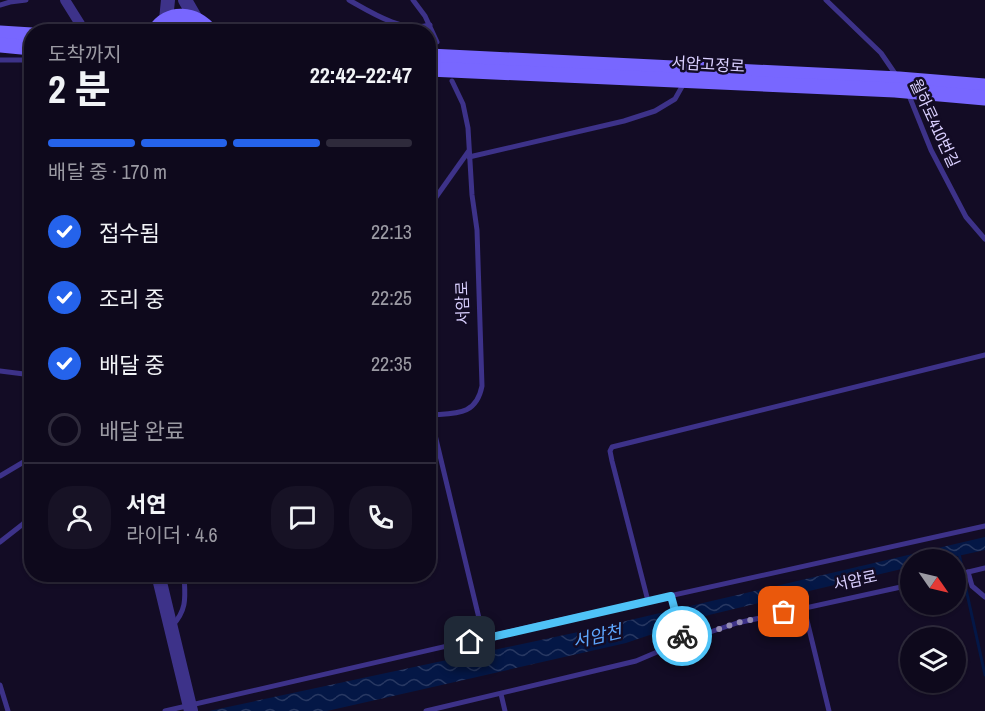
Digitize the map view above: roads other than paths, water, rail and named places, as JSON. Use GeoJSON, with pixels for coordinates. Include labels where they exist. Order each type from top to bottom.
{"type":"FeatureCollection","features":[{"type":"Feature","properties":{"kind":"main road"},"geometry":{"type":"LineString","coordinates":[[162,24],[176,16],[187,16],[202,24]]}},
{"type":"Feature","properties":{"kind":"main road"},"geometry":{"type":"LineString","coordinates":[[0,33],[24,34]]}},
{"type":"Feature","properties":{"kind":"main road"},"geometry":{"type":"LineString","coordinates":[[0,45],[24,47]]}},
{"type":"Feature","properties":{"kind":"main road","name":"서암고정로"},"geometry":{"type":"LineString","coordinates":[[436,56],[903,85],[985,98]]}},
{"type":"Feature","properties":{"kind":"main road","name":"서암고정로"},"geometry":{"type":"LineString","coordinates":[[436,69],[685,81],[985,86]]}},
{"type":"Feature","properties":{"kind":"street"},"geometry":{"type":"LineString","coordinates":[[65,0],[80,24]]}},
{"type":"Feature","properties":{"kind":"street"},"geometry":{"type":"LineString","coordinates":[[166,20],[168,0]]}},
{"type":"Feature","properties":{"kind":"street"},"geometry":{"type":"LineString","coordinates":[[185,0],[196,19]]}},
{"type":"Feature","properties":{"kind":"street"},"geometry":{"type":"LineString","coordinates":[[160,582],[191,709]]}},
{"type":"Feature","properties":{"kind":"lane"},"geometry":{"type":"LineString","coordinates":[[0,5],[26,0]]}},
{"type":"Feature","properties":{"kind":"lane"},"geometry":{"type":"LineString","coordinates":[[349,0],[401,24]]}},
{"type":"Feature","properties":{"kind":"lane"},"geometry":{"type":"LineString","coordinates":[[413,0],[429,24]]}},
{"type":"Feature","properties":{"kind":"lane","name":"월하로410번길"},"geometry":{"type":"LineString","coordinates":[[826,0],[881,52],[903,85],[931,150],[966,217],[985,239]]}},
{"type":"Feature","properties":{"kind":"lane"},"geometry":{"type":"LineString","coordinates":[[0,60],[24,60]]}},
{"type":"Feature","properties":{"kind":"lane"},"geometry":{"type":"LineString","coordinates":[[452,81],[466,116],[469,154]]}},
{"type":"Feature","properties":{"kind":"lane"},"geometry":{"type":"LineString","coordinates":[[436,198],[469,154],[613,124],[655,111],[675,99],[685,81]]}},
{"type":"Feature","properties":{"kind":"lane","name":"서암로"},"geometry":{"type":"LineString","coordinates":[[436,414],[469,409],[477,400],[482,386],[477,230],[469,154]]}},
{"type":"Feature","properties":{"kind":"lane"},"geometry":{"type":"LineString","coordinates":[[648,601],[610,452],[612,447],[985,355]]}},
{"type":"Feature","properties":{"kind":"lane"},"geometry":{"type":"LineString","coordinates":[[0,371],[24,374]]}},
{"type":"Feature","properties":{"kind":"lane"},"geometry":{"type":"LineString","coordinates":[[436,443],[484,639]]}},
{"type":"Feature","properties":{"kind":"lane"},"geometry":{"type":"LineString","coordinates":[[0,476],[24,462]]}},
{"type":"Feature","properties":{"kind":"lane"},"geometry":{"type":"LineString","coordinates":[[0,542],[24,523]]}},
{"type":"Feature","properties":{"kind":"lane"},"geometry":{"type":"LineString","coordinates":[[165,711],[191,709],[648,601],[985,526]]}},
{"type":"Feature","properties":{"kind":"lane"},"geometry":{"type":"LineString","coordinates":[[985,568],[968,572],[972,586],[985,597]]}},
{"type":"Feature","properties":{"kind":"lane"},"geometry":{"type":"LineString","coordinates":[[171,627],[181,616],[184,607],[184,582]]}},
{"type":"Feature","properties":{"kind":"lane","name":"서암로"},"geometry":{"type":"LineString","coordinates":[[426,711],[636,661],[682,639],[737,623],[900,587]]}},
{"type":"Feature","properties":{"kind":"lane"},"geometry":{"type":"LineString","coordinates":[[671,596],[682,639]]}},
{"type":"Feature","properties":{"kind":"lane"},"geometry":{"type":"LineString","coordinates":[[804,608],[829,711]]}},
{"type":"Feature","properties":{"kind":"lane"},"geometry":{"type":"LineString","coordinates":[[0,684],[8,711]]}},
{"type":"Feature","properties":{"kind":"lane"},"geometry":{"type":"LineString","coordinates":[[501,694],[505,711]]}},
{"type":"Feature","properties":{"kind":"water"},"geometry":{"type":"Polygon","coordinates":[[[985,537],[985,550],[966,554],[966,549],[934,549],[985,537]]]}},
{"type":"Feature","properties":{"kind":"water","name":"서암천"},"geometry":{"type":"Polygon","coordinates":[[[900,557],[900,569],[709,615],[626,643],[327,711],[209,711],[583,631],[900,557]]]}},
{"type":"Feature","properties":{"kind":"waterway"},"geometry":{"type":"LineString","coordinates":[[966,589],[985,675]]}}]}
